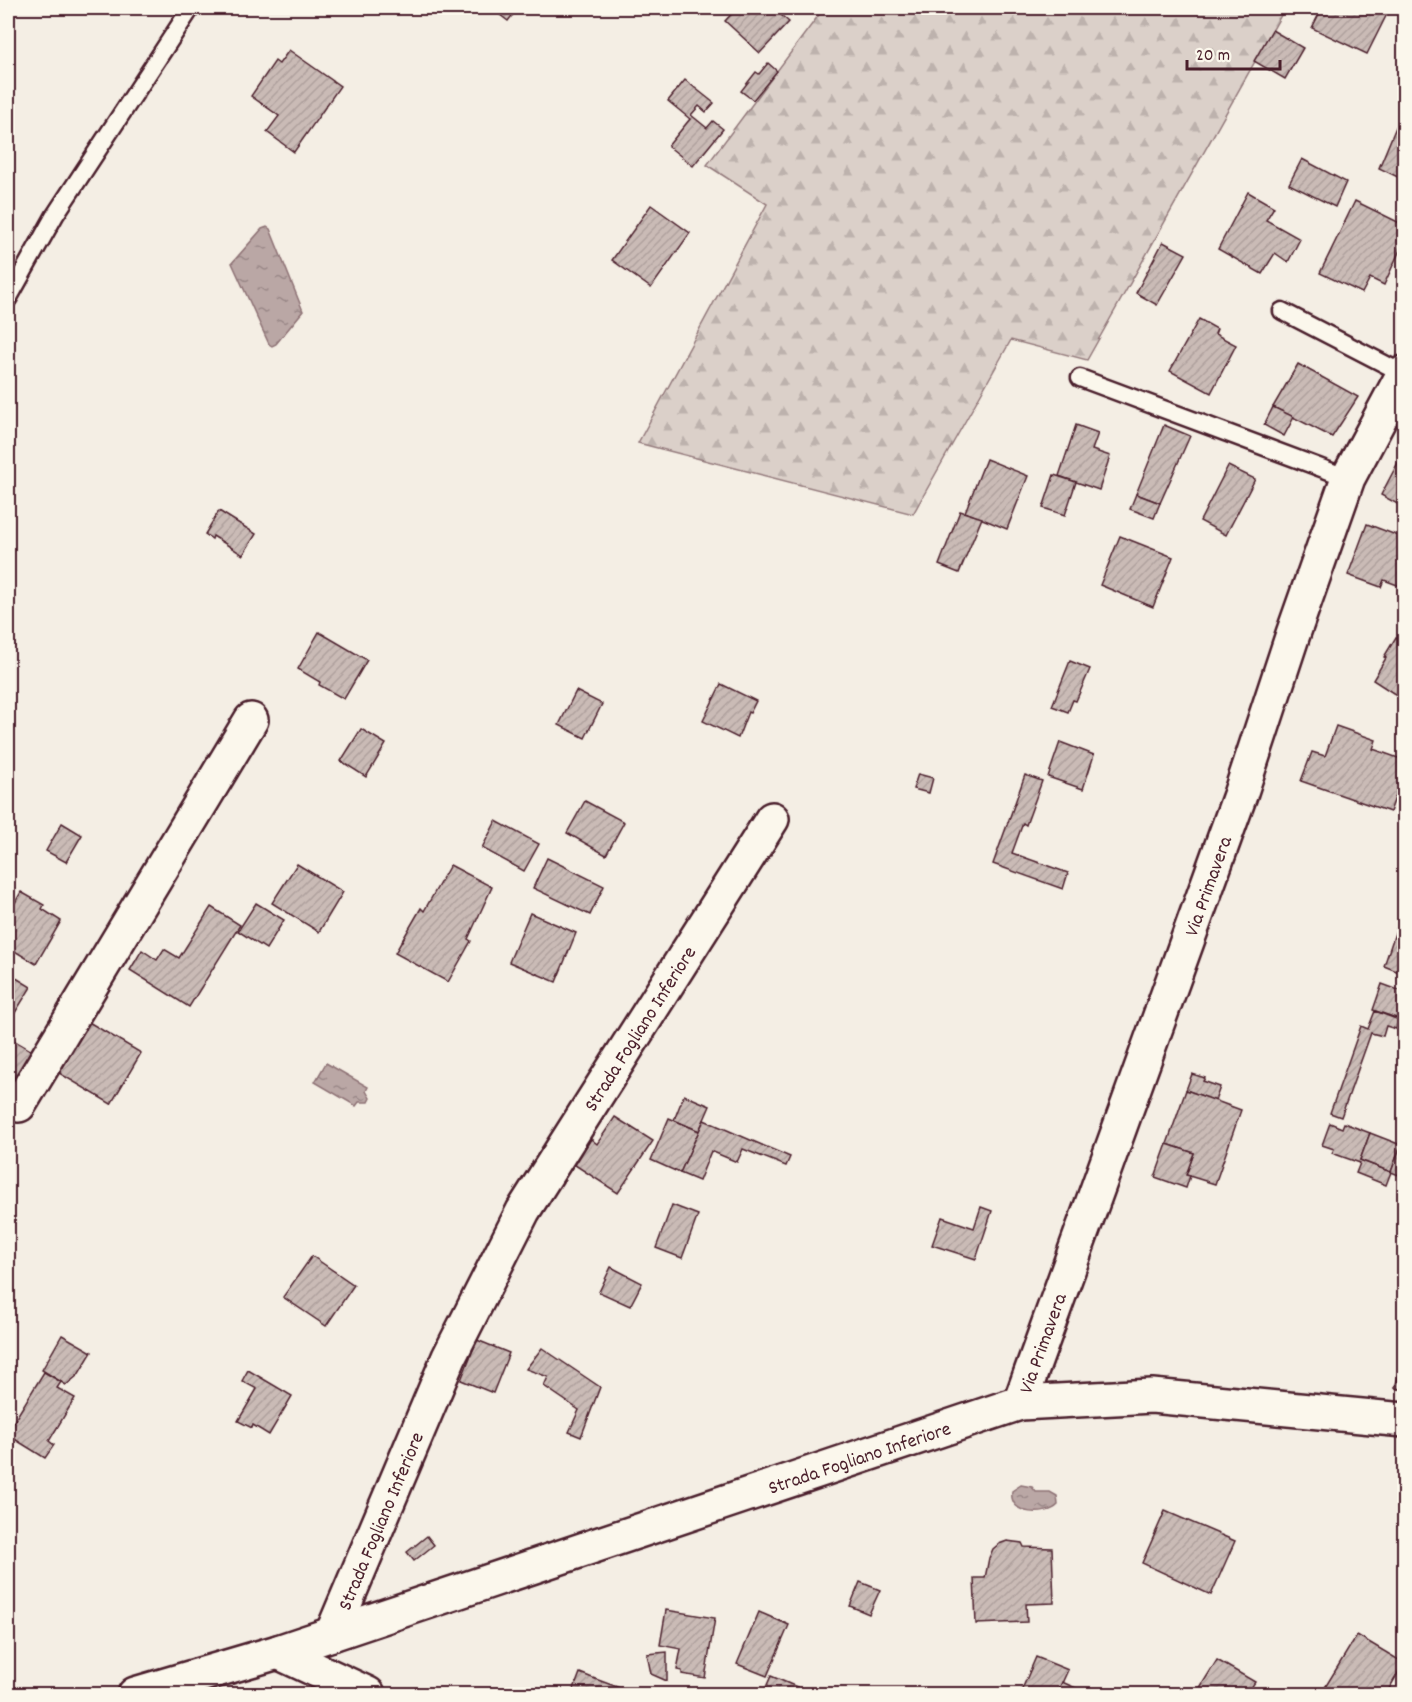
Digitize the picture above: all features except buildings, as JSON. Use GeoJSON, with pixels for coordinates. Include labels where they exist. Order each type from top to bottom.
{"type":"FeatureCollection","features":[{"type":"Feature","properties":{"kind":"street","name":"Via Primavera"},"geometry":{"type":"LineString","coordinates":[[1020,1403],[1240,795],[1348,478],[1404,373]]}},
{"type":"Feature","properties":{"kind":"street"},"geometry":{"type":"LineString","coordinates":[[8,1098],[19,1105],[251,720]]}},
{"type":"Feature","properties":{"kind":"street","name":"Strada Fogliano Inferiore"},"geometry":{"type":"LineString","coordinates":[[332,1634],[448,1356],[524,1210],[772,819]]}},
{"type":"Feature","properties":{"kind":"street","name":"Strada Fogliano Inferiore"},"geometry":{"type":"LineString","coordinates":[[135,1695],[279,1652],[1020,1403],[1152,1396],[1404,1420]]}},
{"type":"Feature","properties":{"kind":"street"},"geometry":{"type":"LineString","coordinates":[[279,1652],[368,1695]]}},
{"type":"Feature","properties":{"kind":"lane"},"geometry":{"type":"LineString","coordinates":[[8,299],[55,214],[191,8]]}},
{"type":"Feature","properties":{"kind":"lane"},"geometry":{"type":"LineString","coordinates":[[1282,311],[1404,373]]}},
{"type":"Feature","properties":{"kind":"lane"},"geometry":{"type":"LineString","coordinates":[[1080,378],[1348,478]]}},
{"type":"Feature","properties":{"kind":"green space"},"geometry":{"type":"Polygon","coordinates":[[[824,8],[1285,8],[1087,360],[1011,340],[913,514],[638,443],[767,204],[707,165],[824,8]]]}},
{"type":"Feature","properties":{"kind":"water"},"geometry":{"type":"Polygon","coordinates":[[[267,227],[270,229],[303,311],[272,346],[269,344],[232,263],[262,229],[267,227]]]}},
{"type":"Feature","properties":{"kind":"water"},"geometry":{"type":"Polygon","coordinates":[[[326,1063],[368,1087],[366,1091],[370,1098],[368,1102],[359,1102],[356,1106],[315,1082],[326,1063]]]}},
{"type":"Feature","properties":{"kind":"water"},"geometry":{"type":"Polygon","coordinates":[[[1021,1485],[1032,1487],[1036,1492],[1050,1492],[1057,1496],[1058,1505],[1046,1511],[1022,1510],[1012,1500],[1012,1491],[1021,1485]]]}}]}
